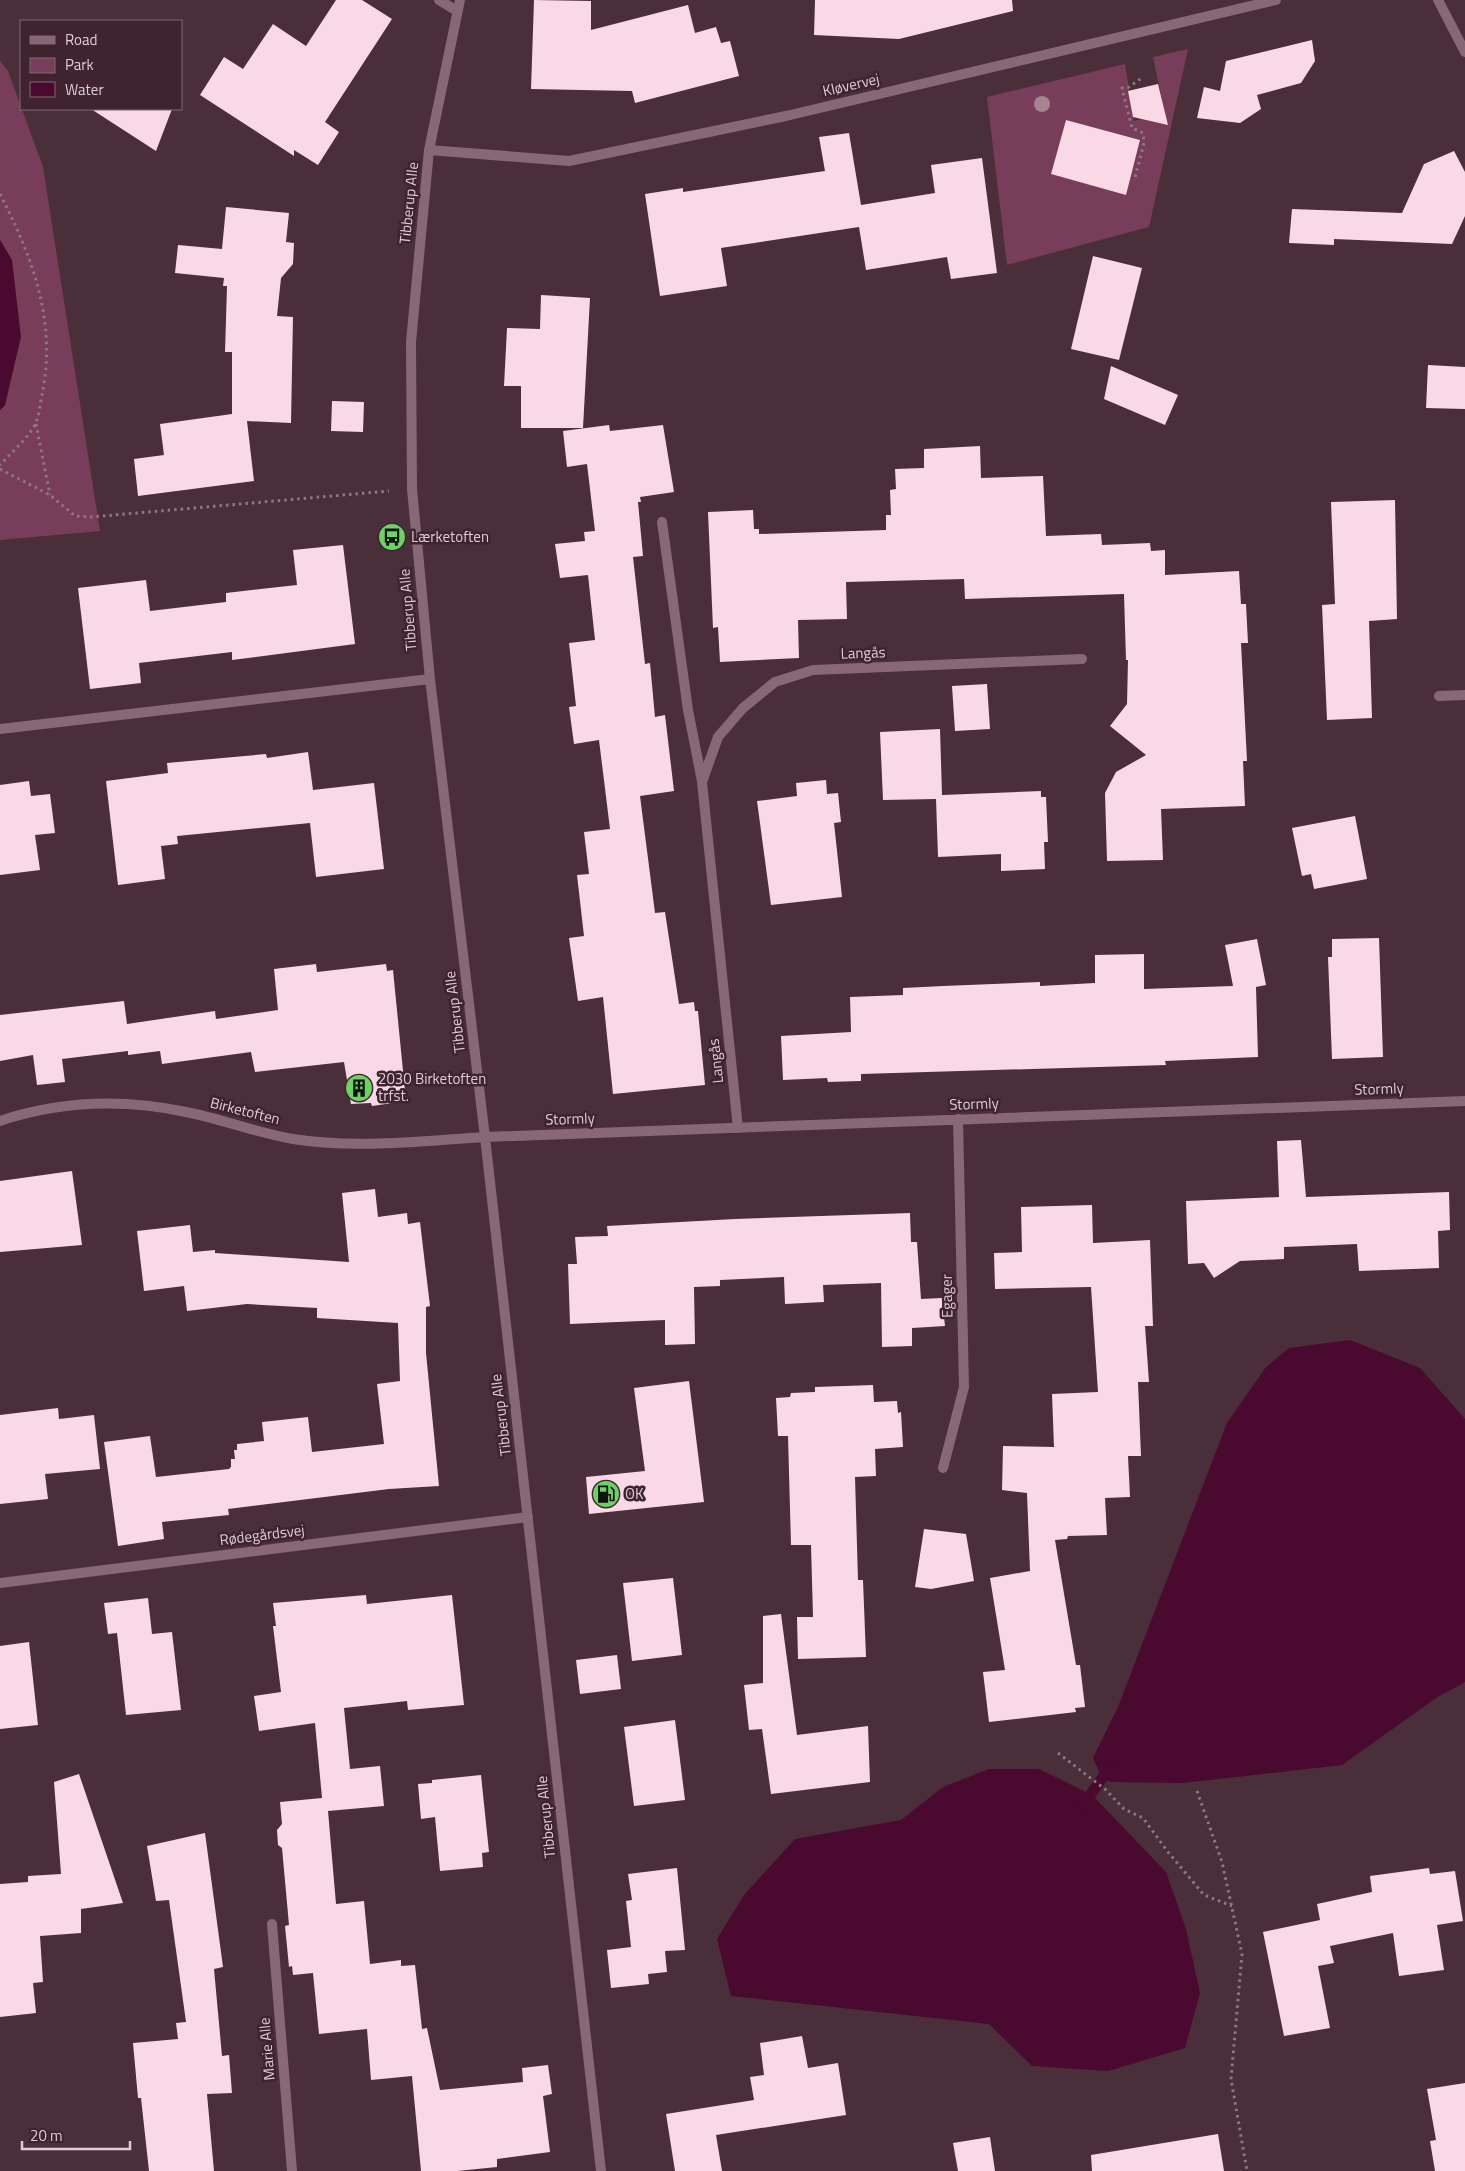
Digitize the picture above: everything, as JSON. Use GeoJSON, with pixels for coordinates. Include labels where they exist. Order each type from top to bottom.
{"type":"FeatureCollection","features":[{"type":"Feature","properties":{"kind":"street"},"geometry":{"type":"LineString","coordinates":[[439,0],[457,11]]}},
{"type":"Feature","properties":{"kind":"street","name":"Tibberup Alle"},"geometry":{"type":"LineString","coordinates":[[460,0],[430,150],[411,342],[412,489],[430,679],[485,1137],[601,2171]]}},
{"type":"Feature","properties":{"kind":"street","name":"Kløvervej"},"geometry":{"type":"LineString","coordinates":[[430,150],[569,161],[786,116],[1276,0]]}},
{"type":"Feature","properties":{"kind":"street"},"geometry":{"type":"LineString","coordinates":[[1438,0],[1465,52]]}},
{"type":"Feature","properties":{"kind":"street","name":"Langås"},"geometry":{"type":"LineString","coordinates":[[662,522],[688,710],[702,782],[738,1128]]}},
{"type":"Feature","properties":{"kind":"street","name":"Langås"},"geometry":{"type":"LineString","coordinates":[[702,782],[718,736],[742,708],[775,682],[813,670],[1082,659]]}},
{"type":"Feature","properties":{"kind":"street"},"geometry":{"type":"LineString","coordinates":[[0,729],[430,679]]}},
{"type":"Feature","properties":{"kind":"street"},"geometry":{"type":"LineString","coordinates":[[1439,696],[1465,695]]}},
{"type":"Feature","properties":{"kind":"street","name":"Stormly"},"geometry":{"type":"LineString","coordinates":[[485,1137],[1465,1100]]}},
{"type":"Feature","properties":{"kind":"street","name":"Birketoften"},"geometry":{"type":"LineString","coordinates":[[0,1121],[29,1112],[109,1102],[186,1112],[292,1138],[361,1146],[485,1137]]}},
{"type":"Feature","properties":{"kind":"street","name":"Egager"},"geometry":{"type":"LineString","coordinates":[[943,1468],[964,1387],[958,1120]]}},
{"type":"Feature","properties":{"kind":"street","name":"Rødegårdsvej"},"geometry":{"type":"LineString","coordinates":[[0,1584],[528,1517]]}},
{"type":"Feature","properties":{"kind":"street","name":"Marie Alle"},"geometry":{"type":"LineString","coordinates":[[272,1924],[292,2171]]}},
{"type":"Feature","properties":{"kind":"path"},"geometry":{"type":"LineString","coordinates":[[1135,177],[1144,143],[1143,133],[1132,128],[1122,88],[1129,87],[1143,78]]}},
{"type":"Feature","properties":{"kind":"path"},"geometry":{"type":"LineString","coordinates":[[1132,168],[1137,170]]}},
{"type":"Feature","properties":{"kind":"path"},"geometry":{"type":"LineString","coordinates":[[0,194],[24,240],[42,296],[47,340],[45,379],[36,423],[50,495]]}},
{"type":"Feature","properties":{"kind":"path"},"geometry":{"type":"LineString","coordinates":[[0,465],[36,423]]}},
{"type":"Feature","properties":{"kind":"path"},"geometry":{"type":"LineString","coordinates":[[0,469],[50,495],[76,516],[90,517],[412,489]]}},
{"type":"Feature","properties":{"kind":"path"},"geometry":{"type":"LineString","coordinates":[[1058,1753],[1106,1790],[1124,1810],[1143,1818],[1168,1852],[1204,1895],[1232,1906]]}},
{"type":"Feature","properties":{"kind":"path"},"geometry":{"type":"LineString","coordinates":[[1196,1791],[1222,1862],[1242,1954],[1231,2079],[1247,2171]]}},
{"type":"Feature","properties":{"kind":"green space"},"geometry":{"type":"Polygon","coordinates":[[[1188,49],[1149,227],[1007,265],[987,97],[1125,64],[1134,121],[1165,114],[1153,57],[1188,49]],[[1066,120],[1051,174],[1125,194],[1140,140],[1066,120]]]}},
{"type":"Feature","properties":{"kind":"green space"},"geometry":{"type":"Polygon","coordinates":[[[0,61],[8,71],[20,104],[20,110],[22,110],[43,167],[100,531],[0,540],[0,410],[5,405],[12,260],[0,240],[0,61]]]}},
{"type":"Feature","properties":{"kind":"water"},"geometry":{"type":"Polygon","coordinates":[[[0,240],[12,260],[21,337],[5,405],[0,410],[0,240]]]}},
{"type":"Feature","properties":{"kind":"water"},"geometry":{"type":"Polygon","coordinates":[[[1350,1340],[1420,1368],[1465,1419],[1465,1682],[1436,1698],[1342,1765],[1183,1783],[1111,1782],[1102,1778],[1093,1758],[1118,1707],[1227,1423],[1266,1367],[1289,1348],[1350,1340]]]}},
{"type":"Feature","properties":{"kind":"water"},"geometry":{"type":"Polygon","coordinates":[[[989,1769],[1039,1769],[1092,1795],[1166,1872],[1186,1929],[1200,1993],[1185,2048],[1108,2071],[1032,2066],[989,2024],[731,1996],[717,1939],[744,1895],[795,1839],[901,1820],[943,1787],[989,1769]]]}},
{"type":"Feature","properties":{"kind":"building"},"geometry":{"type":"Polygon","coordinates":[[[336,0],[362,0],[392,19],[325,122],[339,132],[318,165],[294,150],[294,156],[200,95],[224,57],[243,69],[273,24],[306,46],[336,0]]]}},
{"type":"Feature","properties":{"kind":"building"},"geometry":{"type":"Polygon","coordinates":[[[534,0],[591,1],[591,30],[688,5],[695,33],[716,27],[721,43],[730,41],[739,76],[635,103],[632,91],[531,89],[534,0]]]}},
{"type":"Feature","properties":{"kind":"building"},"geometry":{"type":"Polygon","coordinates":[[[815,0],[1012,0],[1013,11],[899,39],[814,35],[815,0]]]}},
{"type":"Feature","properties":{"kind":"building"},"geometry":{"type":"Polygon","coordinates":[[[1312,40],[1315,61],[1301,83],[1257,95],[1261,109],[1240,123],[1197,118],[1204,87],[1220,91],[1226,61],[1312,40]]]}},
{"type":"Feature","properties":{"kind":"building"},"geometry":{"type":"Polygon","coordinates":[[[1158,84],[1168,125],[1133,117],[1128,91],[1158,84]]]}},
{"type":"Feature","properties":{"kind":"building"},"geometry":{"type":"Polygon","coordinates":[[[93,110],[172,110],[156,151],[93,110]]]}},
{"type":"Feature","properties":{"kind":"building"},"geometry":{"type":"Polygon","coordinates":[[[1066,120],[1140,140],[1126,195],[1051,174],[1066,120]]]}},
{"type":"Feature","properties":{"kind":"building"},"geometry":{"type":"Polygon","coordinates":[[[849,133],[861,205],[935,193],[931,165],[982,158],[997,273],[951,279],[947,257],[866,270],[859,227],[721,248],[727,286],[660,296],[645,194],[683,188],[683,192],[825,171],[819,137],[849,133]]]}},
{"type":"Feature","properties":{"kind":"building"},"geometry":{"type":"Polygon","coordinates":[[[1454,151],[1465,172],[1465,216],[1452,244],[1334,239],[1334,245],[1289,243],[1292,209],[1402,213],[1424,164],[1454,151]]]}},
{"type":"Feature","properties":{"kind":"building"},"geometry":{"type":"Polygon","coordinates":[[[226,207],[289,213],[286,242],[294,243],[293,264],[281,278],[277,316],[293,317],[291,423],[247,421],[254,481],[138,496],[134,459],[164,455],[160,424],[232,414],[232,352],[225,352],[227,286],[223,286],[224,278],[175,273],[178,245],[222,249],[226,207]]]}},
{"type":"Feature","properties":{"kind":"building"},"geometry":{"type":"Polygon","coordinates":[[[1093,256],[1142,268],[1119,360],[1071,349],[1093,256]]]}},
{"type":"Feature","properties":{"kind":"building"},"geometry":{"type":"Polygon","coordinates":[[[541,295],[590,298],[583,428],[521,428],[521,386],[504,386],[507,328],[540,329],[541,295]]]}},
{"type":"Feature","properties":{"kind":"building"},"geometry":{"type":"Polygon","coordinates":[[[1428,365],[1465,367],[1465,409],[1426,408],[1428,365]]]}},
{"type":"Feature","properties":{"kind":"building"},"geometry":{"type":"Polygon","coordinates":[[[1111,366],[1178,395],[1165,425],[1104,399],[1111,366]]]}},
{"type":"Feature","properties":{"kind":"building"},"geometry":{"type":"Polygon","coordinates":[[[332,401],[364,402],[363,432],[331,431],[332,401]]]}},
{"type":"Feature","properties":{"kind":"building"},"geometry":{"type":"Polygon","coordinates":[[[609,425],[610,431],[663,425],[674,492],[640,497],[641,502],[638,502],[643,556],[633,557],[645,664],[650,663],[655,717],[665,715],[674,791],[640,796],[655,913],[665,912],[679,1004],[694,1002],[695,1011],[698,1011],[705,1085],[613,1094],[603,997],[578,1001],[569,938],[584,936],[577,875],[589,874],[584,832],[610,829],[599,740],[574,744],[569,707],[576,706],[569,643],[595,640],[588,575],[560,578],[555,544],[585,541],[584,532],[595,531],[587,464],[567,467],[563,431],[609,425]]]}},
{"type":"Feature","properties":{"kind":"building"},"geometry":{"type":"Polygon","coordinates":[[[980,446],[981,478],[1043,476],[1046,536],[1101,534],[1102,545],[1150,543],[1151,551],[1165,550],[1165,575],[1239,571],[1241,604],[1246,604],[1248,643],[1241,643],[1247,761],[1243,761],[1245,806],[1161,809],[1163,860],[1107,861],[1105,793],[1116,772],[1146,755],[1110,726],[1127,704],[1128,660],[1126,660],[1124,594],[965,599],[964,579],[846,582],[847,619],[798,620],[799,658],[720,662],[718,627],[713,628],[708,512],[753,510],[754,529],[759,529],[759,534],[886,530],[886,515],[891,515],[890,490],[896,489],[895,469],[924,468],[924,449],[980,446]]]}},
{"type":"Feature","properties":{"kind":"building"},"geometry":{"type":"Polygon","coordinates":[[[1395,500],[1397,619],[1369,621],[1372,718],[1327,720],[1322,605],[1335,604],[1331,502],[1395,500]]]}},
{"type":"Feature","properties":{"kind":"building"},"geometry":{"type":"Polygon","coordinates":[[[343,545],[355,644],[232,660],[232,652],[139,663],[141,683],[90,689],[78,588],[146,580],[150,611],[226,602],[226,593],[297,585],[293,550],[343,545]]]}},
{"type":"Feature","properties":{"kind":"building"},"geometry":{"type":"Polygon","coordinates":[[[987,684],[990,729],[955,731],[952,686],[987,684]]]}},
{"type":"Feature","properties":{"kind":"building"},"geometry":{"type":"Polygon","coordinates":[[[940,729],[942,795],[1041,791],[1041,797],[1046,797],[1048,842],[1044,842],[1045,869],[1001,871],[1001,854],[938,857],[936,799],[883,800],[880,732],[940,729]]]}},
{"type":"Feature","properties":{"kind":"building"},"geometry":{"type":"Polygon","coordinates":[[[308,752],[313,790],[374,783],[384,869],[316,877],[310,823],[177,836],[178,844],[161,846],[165,879],[118,885],[106,781],[168,773],[167,763],[266,754],[267,758],[308,752]]]}},
{"type":"Feature","properties":{"kind":"building"},"geometry":{"type":"Polygon","coordinates":[[[826,780],[827,794],[838,793],[841,822],[834,823],[842,897],[771,905],[757,801],[797,796],[796,783],[826,780]]]}},
{"type":"Feature","properties":{"kind":"building"},"geometry":{"type":"Polygon","coordinates":[[[29,781],[31,796],[50,794],[55,833],[35,835],[40,870],[0,875],[0,785],[29,781]]]}},
{"type":"Feature","properties":{"kind":"building"},"geometry":{"type":"Polygon","coordinates":[[[1355,816],[1367,879],[1314,889],[1311,874],[1302,876],[1292,828],[1355,816]]]}},
{"type":"Feature","properties":{"kind":"building"},"geometry":{"type":"Polygon","coordinates":[[[1379,938],[1383,1057],[1332,1059],[1328,957],[1332,957],[1332,939],[1379,938]]]}},
{"type":"Feature","properties":{"kind":"building"},"geometry":{"type":"Polygon","coordinates":[[[1257,939],[1266,985],[1256,987],[1258,1057],[1165,1061],[1166,1065],[861,1074],[861,1081],[828,1082],[827,1078],[783,1080],[781,1036],[851,1032],[850,997],[903,995],[903,988],[1040,982],[1040,986],[1095,983],[1095,955],[1144,954],[1144,989],[1233,986],[1225,945],[1257,939]]]}},
{"type":"Feature","properties":{"kind":"building"},"geometry":{"type":"Polygon","coordinates":[[[316,964],[317,972],[386,964],[387,971],[393,970],[406,1101],[372,1106],[371,1103],[351,1104],[344,1062],[255,1072],[251,1052],[162,1064],[160,1051],[128,1055],[128,1051],[62,1059],[65,1082],[37,1085],[33,1055],[0,1061],[0,1015],[124,1001],[127,1024],[215,1011],[216,1019],[278,1010],[274,969],[316,964]]]}},
{"type":"Feature","properties":{"kind":"building"},"geometry":{"type":"Polygon","coordinates":[[[1301,1140],[1306,1197],[1449,1192],[1450,1230],[1438,1231],[1439,1268],[1359,1271],[1357,1244],[1284,1247],[1284,1259],[1240,1261],[1214,1278],[1204,1263],[1188,1264],[1186,1201],[1279,1197],[1277,1141],[1301,1140]]]}},
{"type":"Feature","properties":{"kind":"building"},"geometry":{"type":"Polygon","coordinates":[[[72,1171],[82,1245],[0,1252],[0,1181],[72,1171]]]}},
{"type":"Feature","properties":{"kind":"building"},"geometry":{"type":"Polygon","coordinates":[[[375,1189],[378,1217],[407,1213],[408,1224],[420,1222],[430,1306],[426,1307],[426,1353],[439,1486],[389,1489],[228,1509],[229,1515],[162,1522],[164,1539],[118,1546],[104,1442],[150,1436],[156,1477],[229,1469],[231,1467],[231,1459],[235,1459],[234,1450],[237,1450],[237,1444],[264,1441],[262,1422],[308,1417],[312,1452],[384,1444],[377,1384],[400,1381],[398,1323],[317,1318],[317,1308],[247,1304],[187,1311],[184,1286],[144,1291],[137,1231],[190,1225],[193,1252],[215,1250],[215,1253],[349,1262],[342,1193],[375,1189]]]}},
{"type":"Feature","properties":{"kind":"building"},"geometry":{"type":"Polygon","coordinates":[[[1092,1205],[1093,1243],[1150,1240],[1153,1326],[1145,1326],[1149,1382],[1138,1382],[1141,1456],[1128,1456],[1130,1497],[1105,1498],[1107,1535],[1068,1536],[1067,1539],[1055,1540],[1076,1665],[1080,1665],[1085,1707],[1075,1708],[1076,1712],[989,1722],[983,1672],[1005,1670],[990,1578],[1030,1571],[1027,1493],[1002,1490],[1003,1446],[1054,1447],[1052,1394],[1098,1392],[1091,1287],[995,1289],[994,1253],[1022,1252],[1021,1207],[1092,1205]]]}},
{"type":"Feature","properties":{"kind":"building"},"geometry":{"type":"Polygon","coordinates":[[[910,1213],[911,1242],[917,1242],[921,1299],[942,1298],[945,1326],[912,1328],[912,1346],[882,1347],[881,1283],[823,1285],[824,1302],[785,1304],[784,1277],[720,1280],[720,1286],[694,1287],[695,1344],[665,1345],[665,1320],[570,1324],[568,1264],[577,1264],[575,1237],[608,1236],[607,1226],[735,1219],[910,1213]]]}},
{"type":"Feature","properties":{"kind":"building"},"geometry":{"type":"Polygon","coordinates":[[[689,1381],[704,1502],[589,1514],[586,1477],[645,1471],[634,1388],[689,1381]]]}},
{"type":"Feature","properties":{"kind":"building"},"geometry":{"type":"Polygon","coordinates":[[[873,1385],[874,1402],[897,1401],[898,1413],[901,1412],[903,1447],[875,1449],[876,1476],[855,1477],[858,1580],[863,1580],[866,1657],[798,1659],[797,1617],[813,1617],[811,1545],[791,1545],[788,1436],[778,1436],[776,1398],[790,1397],[791,1393],[815,1392],[815,1387],[873,1385]]]}},
{"type":"Feature","properties":{"kind":"building"},"geometry":{"type":"Polygon","coordinates":[[[58,1408],[59,1419],[94,1415],[100,1469],[45,1474],[48,1499],[0,1504],[0,1415],[58,1408]]]}},
{"type":"Feature","properties":{"kind":"building"},"geometry":{"type":"Polygon","coordinates":[[[924,1529],[966,1534],[974,1581],[931,1589],[915,1587],[924,1529]]]}},
{"type":"Feature","properties":{"kind":"building"},"geometry":{"type":"Polygon","coordinates":[[[673,1578],[682,1655],[632,1661],[623,1583],[673,1578]]]}},
{"type":"Feature","properties":{"kind":"building"},"geometry":{"type":"Polygon","coordinates":[[[366,1595],[367,1604],[452,1595],[464,1705],[408,1710],[407,1701],[344,1708],[350,1769],[380,1766],[384,1806],[328,1811],[336,1904],[364,1901],[370,1964],[401,1960],[401,1966],[415,1965],[422,2029],[427,2028],[440,2090],[523,2082],[522,2068],[548,2065],[552,2094],[543,2096],[550,2152],[497,2159],[497,2167],[457,2171],[421,2171],[412,2076],[371,2080],[367,2029],[319,2034],[313,1973],[293,1975],[292,1966],[289,1967],[285,1926],[289,1925],[282,1848],[278,1845],[277,1830],[282,1824],[280,1802],[322,1798],[315,1723],[259,1731],[254,1696],[281,1692],[273,1626],[276,1626],[273,1603],[366,1595]]]}},
{"type":"Feature","properties":{"kind":"building"},"geometry":{"type":"Polygon","coordinates":[[[148,1598],[152,1634],[172,1632],[181,1710],[126,1715],[117,1633],[108,1634],[104,1603],[148,1598]]]}},
{"type":"Feature","properties":{"kind":"building"},"geometry":{"type":"Polygon","coordinates":[[[781,1614],[797,1735],[868,1726],[870,1782],[771,1794],[762,1729],[749,1730],[744,1685],[763,1683],[763,1616],[781,1614]]]}},
{"type":"Feature","properties":{"kind":"building"},"geometry":{"type":"Polygon","coordinates":[[[29,1642],[38,1725],[0,1729],[0,1646],[29,1642]]]}},
{"type":"Feature","properties":{"kind":"building"},"geometry":{"type":"Polygon","coordinates":[[[617,1655],[621,1689],[580,1694],[576,1660],[617,1655]]]}},
{"type":"Feature","properties":{"kind":"building"},"geometry":{"type":"Polygon","coordinates":[[[675,1720],[685,1800],[634,1806],[624,1727],[675,1720]]]}},
{"type":"Feature","properties":{"kind":"building"},"geometry":{"type":"Polygon","coordinates":[[[79,1774],[123,1903],[81,1909],[81,1933],[40,1936],[43,1982],[33,1983],[36,2013],[0,2017],[0,1884],[28,1882],[28,1876],[61,1874],[54,1782],[79,1774]]]}},
{"type":"Feature","properties":{"kind":"building"},"geometry":{"type":"Polygon","coordinates":[[[481,1775],[489,1852],[482,1853],[483,1867],[440,1871],[435,1817],[421,1819],[418,1784],[432,1783],[432,1780],[481,1775]]]}},
{"type":"Feature","properties":{"kind":"building"},"geometry":{"type":"Polygon","coordinates":[[[205,1833],[223,1967],[214,1969],[222,2056],[229,2055],[232,2093],[207,2094],[214,2171],[149,2171],[141,2098],[138,2098],[133,2043],[178,2039],[176,2023],[186,2022],[169,1900],[156,1901],[147,1846],[205,1833]]]}},
{"type":"Feature","properties":{"kind":"building"},"geometry":{"type":"Polygon","coordinates":[[[677,1868],[685,1950],[665,1951],[667,1972],[648,1974],[649,1984],[611,1988],[607,1950],[631,1947],[626,1901],[632,1900],[628,1874],[677,1868]]]}},
{"type":"Feature","properties":{"kind":"building"},"geometry":{"type":"Polygon","coordinates":[[[1429,1868],[1430,1874],[1455,1871],[1463,1921],[1437,1925],[1444,1970],[1399,1976],[1393,1933],[1330,1946],[1334,1963],[1318,1966],[1330,2028],[1284,2036],[1263,1932],[1320,1920],[1317,1904],[1372,1892],[1370,1876],[1429,1868]]]}},
{"type":"Feature","properties":{"kind":"building"},"geometry":{"type":"Polygon","coordinates":[[[802,2036],[808,2068],[838,2063],[846,2115],[716,2135],[722,2171],[675,2171],[666,2114],[754,2100],[750,2077],[764,2075],[760,2043],[802,2036]]]}},
{"type":"Feature","properties":{"kind":"building"},"geometry":{"type":"Polygon","coordinates":[[[1465,2083],[1465,2171],[1435,2171],[1430,2141],[1436,2140],[1427,2089],[1465,2083]]]}},
{"type":"Feature","properties":{"kind":"building"},"geometry":{"type":"Polygon","coordinates":[[[1218,2134],[1224,2171],[1092,2171],[1091,2155],[1218,2134]]]}},
{"type":"Feature","properties":{"kind":"building"},"geometry":{"type":"Polygon","coordinates":[[[990,2137],[995,2171],[958,2171],[953,2143],[990,2137]]]}},
{"type":"Feature","properties":{"kind":"waterway"},"geometry":{"type":"LineString","coordinates":[[1083,1806],[1102,1778],[1113,1768]]}},
{"type":"Feature","properties":{"kind":"place","name":"Lærketoften"},"geometry":{"type":"Point","coordinates":[392,537]}},
{"type":"Feature","properties":{"kind":"place","name":"2030 Birketoften trfst."},"geometry":{"type":"Point","coordinates":[359,1088]}},
{"type":"Feature","properties":{"kind":"place","name":"OK"},"geometry":{"type":"Point","coordinates":[606,1494]}}]}
